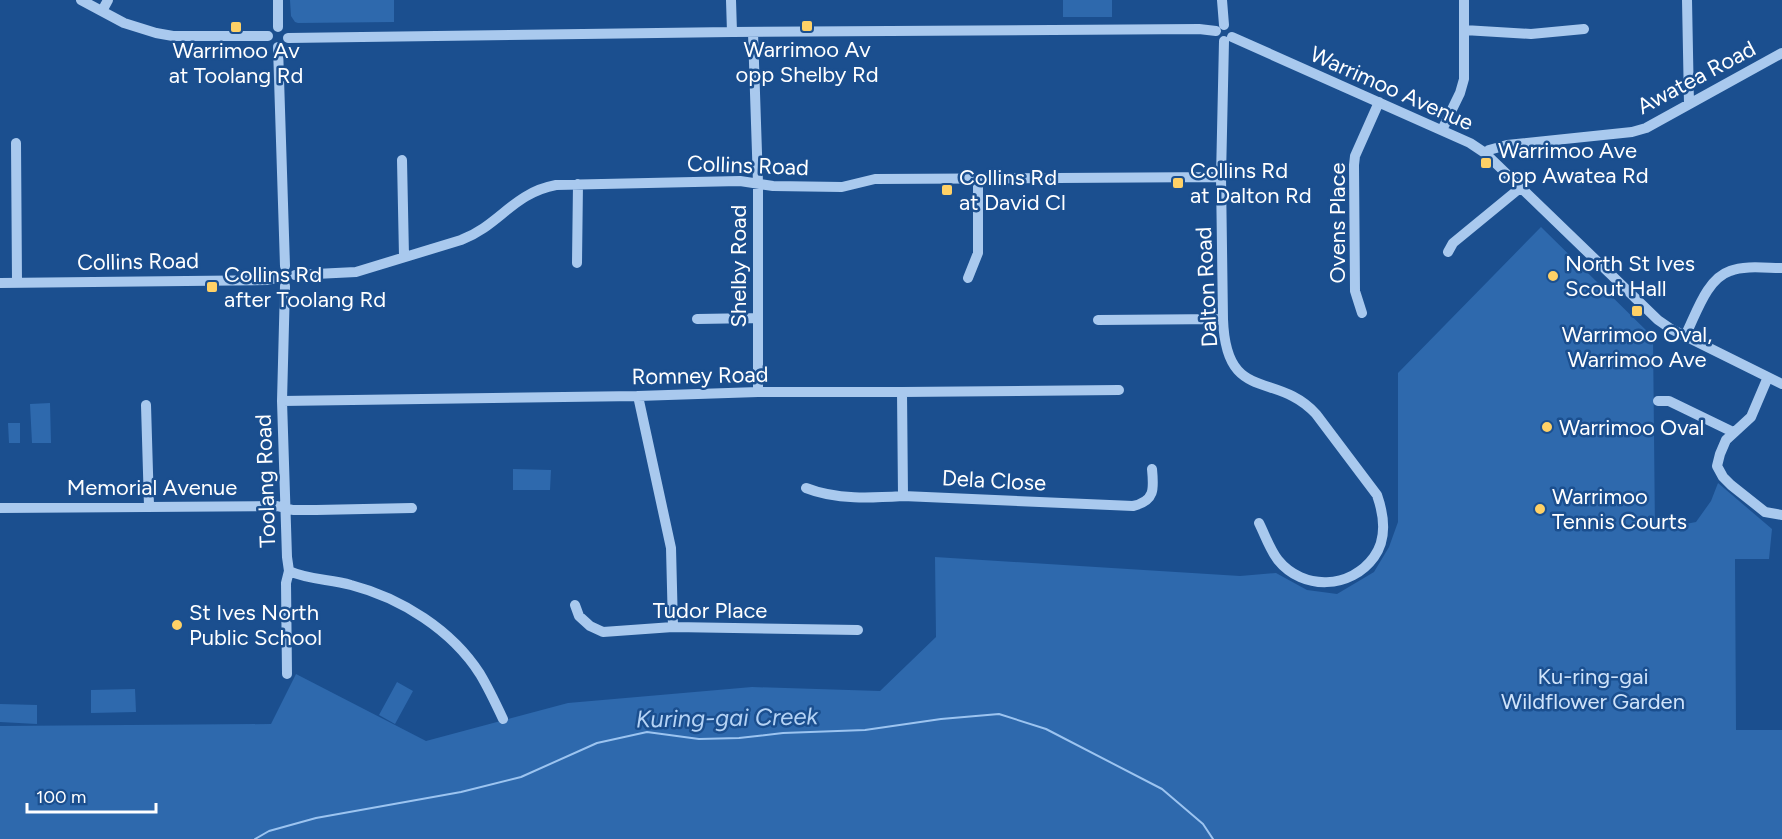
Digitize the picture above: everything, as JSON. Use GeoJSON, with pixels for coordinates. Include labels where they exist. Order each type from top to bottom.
{"type":"FeatureCollection","features":[{"type":"Feature","properties":{"kind":"street"},"geometry":{"type":"LineString","coordinates":[[81,0],[124,23],[156,33],[173,36],[268,36]]}},
{"type":"Feature","properties":{"kind":"street"},"geometry":{"type":"LineString","coordinates":[[102,11],[108,0]]}},
{"type":"Feature","properties":{"kind":"street"},"geometry":{"type":"LineString","coordinates":[[278,0],[278,27]]}},
{"type":"Feature","properties":{"kind":"street"},"geometry":{"type":"LineString","coordinates":[[731,0],[732,32]]}},
{"type":"Feature","properties":{"kind":"street"},"geometry":{"type":"LineString","coordinates":[[1220,28],[1222,0]]}},
{"type":"Feature","properties":{"kind":"street"},"geometry":{"type":"LineString","coordinates":[[1442,130],[1460,93],[1464,79],[1464,0]]}},
{"type":"Feature","properties":{"kind":"street"},"geometry":{"type":"LineString","coordinates":[[1687,0],[1689,104]]}},
{"type":"Feature","properties":{"kind":"street"},"geometry":{"type":"LineString","coordinates":[[288,38],[1191,29],[1220,28],[1227,25],[1231,29],[1228,39]]}},
{"type":"Feature","properties":{"kind":"street"},"geometry":{"type":"LineString","coordinates":[[268,36],[271,30],[278,27],[285,30],[288,38]]}},
{"type":"Feature","properties":{"kind":"street"},"geometry":{"type":"LineString","coordinates":[[1464,30],[1531,34],[1584,29]]}},
{"type":"Feature","properties":{"kind":"street","name":"Shelby Road"},"geometry":{"type":"LineString","coordinates":[[753,33],[758,183],[758,392]]}},
{"type":"Feature","properties":{"kind":"street"},"geometry":{"type":"LineString","coordinates":[[268,36],[272,45],[278,47],[284,45],[288,38]]}},
{"type":"Feature","properties":{"kind":"street","name":"Warrimoo Avenue"},"geometry":{"type":"LineString","coordinates":[[1228,39],[1470,142],[1485,153],[1658,320],[1685,336],[1782,384]]}},
{"type":"Feature","properties":{"kind":"street","name":"Dalton Road"},"geometry":{"type":"LineString","coordinates":[[1228,39],[1221,177],[1222,319],[1227,351],[1237,370],[1261,385],[1296,397],[1306,404],[1377,495],[1382,509],[1383,526],[1378,550],[1365,567],[1340,581],[1323,583],[1310,581],[1294,574],[1279,561],[1259,523]]}},
{"type":"Feature","properties":{"kind":"street"},"geometry":{"type":"LineString","coordinates":[[278,47],[285,266]]}},
{"type":"Feature","properties":{"kind":"street","name":"Awatea Road"},"geometry":{"type":"LineString","coordinates":[[1485,153],[1506,145],[1632,132],[1657,124],[1782,52]]}},
{"type":"Feature","properties":{"kind":"street","name":"Ovens Place"},"geometry":{"type":"LineString","coordinates":[[1362,313],[1355,291],[1354,165],[1355,156],[1379,102]]}},
{"type":"Feature","properties":{"kind":"street"},"geometry":{"type":"LineString","coordinates":[[16,142],[16,282]]}},
{"type":"Feature","properties":{"kind":"street"},"geometry":{"type":"LineString","coordinates":[[402,160],[404,256]]}},
{"type":"Feature","properties":{"kind":"street","name":"Collins Road"},"geometry":{"type":"LineString","coordinates":[[295,274],[356,272],[475,235],[527,194],[544,187],[578,184],[740,181],[773,186],[842,187],[875,179],[1221,177]]}},
{"type":"Feature","properties":{"kind":"street"},"geometry":{"type":"LineString","coordinates":[[968,278],[978,253],[978,178]]}},
{"type":"Feature","properties":{"kind":"street"},"geometry":{"type":"LineString","coordinates":[[577,263],[578,184]]}},
{"type":"Feature","properties":{"kind":"street"},"geometry":{"type":"LineString","coordinates":[[1448,252],[1453,243],[1520,188]]}},
{"type":"Feature","properties":{"kind":"street"},"geometry":{"type":"LineString","coordinates":[[285,266],[292,268],[295,274],[292,282],[285,286],[276,278],[278,270],[285,266]]}},
{"type":"Feature","properties":{"kind":"street"},"geometry":{"type":"LineString","coordinates":[[1685,336],[1711,284],[1719,277],[1730,270],[1742,268],[1782,268]]}},
{"type":"Feature","properties":{"kind":"street","name":"Collins Road"},"geometry":{"type":"LineString","coordinates":[[0,283],[268,280],[276,278]]}},
{"type":"Feature","properties":{"kind":"street","name":"Toolang Road"},"geometry":{"type":"LineString","coordinates":[[285,286],[282,401],[289,571],[286,583],[287,674]]}},
{"type":"Feature","properties":{"kind":"street"},"geometry":{"type":"LineString","coordinates":[[697,319],[757,318]]}},
{"type":"Feature","properties":{"kind":"street"},"geometry":{"type":"LineString","coordinates":[[1098,320],[1222,319]]}},
{"type":"Feature","properties":{"kind":"street"},"geometry":{"type":"LineString","coordinates":[[1768,377],[1751,417],[1726,440],[1718,466],[1723,477],[1765,512],[1782,514]]}},
{"type":"Feature","properties":{"kind":"street","name":"Romney Road"},"geometry":{"type":"LineString","coordinates":[[282,401],[758,392],[1119,390]]}},
{"type":"Feature","properties":{"kind":"street"},"geometry":{"type":"LineString","coordinates":[[902,392],[903,496]]}},
{"type":"Feature","properties":{"kind":"street"},"geometry":{"type":"LineString","coordinates":[[638,396],[671,548],[673,627]]}},
{"type":"Feature","properties":{"kind":"street"},"geometry":{"type":"LineString","coordinates":[[1658,401],[1669,401],[1733,432]]}},
{"type":"Feature","properties":{"kind":"street"},"geometry":{"type":"LineString","coordinates":[[146,405],[149,506]]}},
{"type":"Feature","properties":{"kind":"street","name":"Dela Close"},"geometry":{"type":"LineString","coordinates":[[806,488],[822,495],[903,496],[1133,506],[1142,504],[1154,489],[1152,469]]}},
{"type":"Feature","properties":{"kind":"street","name":"Memorial Avenue"},"geometry":{"type":"LineString","coordinates":[[0,508],[277,506],[316,510],[412,508]]}},
{"type":"Feature","properties":{"kind":"street"},"geometry":{"type":"LineString","coordinates":[[289,571],[303,577],[374,592],[422,618],[463,652],[479,673],[503,719]]}},
{"type":"Feature","properties":{"kind":"street","name":"Tudor Place"},"geometry":{"type":"LineString","coordinates":[[574,605],[579,616],[590,626],[603,632],[673,627],[858,630]]}},
{"type":"Feature","properties":{"kind":"green space"},"geometry":{"type":"Polygon","coordinates":[[[290,0],[394,0],[394,22],[298,23],[291,16],[290,0]]]}},
{"type":"Feature","properties":{"kind":"green space"},"geometry":{"type":"Polygon","coordinates":[[[1063,0],[1112,0],[1112,17],[1063,17],[1063,0]]]}},
{"type":"Feature","properties":{"kind":"green space","name":"Ku-ring-gai Wildflower Garden"},"geometry":{"type":"Polygon","coordinates":[[[1541,227],[1653,337],[1655,530],[1696,522],[1711,501],[1718,483],[1772,529],[1769,559],[1735,559],[1736,730],[1782,730],[1782,839],[0,839],[0,726],[271,724],[296,674],[426,741],[568,703],[752,687],[880,691],[936,637],[935,557],[1240,576],[1276,573],[1307,590],[1337,594],[1374,572],[1389,547],[1398,522],[1398,373],[1541,227]]]}},
{"type":"Feature","properties":{"kind":"green space"},"geometry":{"type":"Polygon","coordinates":[[[50,403],[51,443],[32,443],[30,404],[50,403]]]}},
{"type":"Feature","properties":{"kind":"green space"},"geometry":{"type":"Polygon","coordinates":[[[8,423],[20,423],[20,443],[9,443],[8,423]]]}},
{"type":"Feature","properties":{"kind":"green space"},"geometry":{"type":"Polygon","coordinates":[[[513,469],[551,470],[550,490],[513,490],[513,469]]]}},
{"type":"Feature","properties":{"kind":"green space"},"geometry":{"type":"Polygon","coordinates":[[[397,682],[413,691],[395,724],[379,715],[397,682]]]}},
{"type":"Feature","properties":{"kind":"green space"},"geometry":{"type":"Polygon","coordinates":[[[135,689],[136,712],[91,713],[91,690],[135,689]]]}},
{"type":"Feature","properties":{"kind":"green space"},"geometry":{"type":"Polygon","coordinates":[[[0,704],[37,705],[37,724],[0,722],[0,704]]]}},
{"type":"Feature","properties":{"kind":"waterway","name":"Kuring-gai Creek"},"geometry":{"type":"LineString","coordinates":[[255,839],[269,831],[316,818],[461,792],[521,777],[597,743],[647,732],[699,739],[739,738],[783,733],[865,730],[941,719],[999,714],[1046,729],[1162,789],[1203,824],[1213,839]]}},
{"type":"Feature","properties":{"kind":"place","name":"Warrimoo Av opp Shelby Rd"},"geometry":{"type":"Point","coordinates":[807,26]}},
{"type":"Feature","properties":{"kind":"place","name":"Warrimoo Av at Toolang Rd"},"geometry":{"type":"Point","coordinates":[236,27]}},
{"type":"Feature","properties":{"kind":"place","name":"Warrimoo Ave opp Awatea Rd"},"geometry":{"type":"Point","coordinates":[1486,163]}},
{"type":"Feature","properties":{"kind":"place","name":"Collins Rd at Dalton Rd"},"geometry":{"type":"Point","coordinates":[1178,183]}},
{"type":"Feature","properties":{"kind":"place","name":"Collins Rd at David Cl"},"geometry":{"type":"Point","coordinates":[947,190]}},
{"type":"Feature","properties":{"kind":"place","name":"North St Ives Scout Hall"},"geometry":{"type":"Point","coordinates":[1553,276]}},
{"type":"Feature","properties":{"kind":"place","name":"Collins Rd after Toolang Rd"},"geometry":{"type":"Point","coordinates":[212,287]}},
{"type":"Feature","properties":{"kind":"place","name":"Warrimoo Oval, Warrimoo Ave"},"geometry":{"type":"Point","coordinates":[1637,311]}},
{"type":"Feature","properties":{"kind":"place","name":"Warrimoo Oval"},"geometry":{"type":"Point","coordinates":[1547,427]}},
{"type":"Feature","properties":{"kind":"place","name":"Warrimoo Tennis Courts"},"geometry":{"type":"Point","coordinates":[1540,509]}},
{"type":"Feature","properties":{"kind":"place","name":"St Ives North Public School"},"geometry":{"type":"Point","coordinates":[177,625]}}]}
